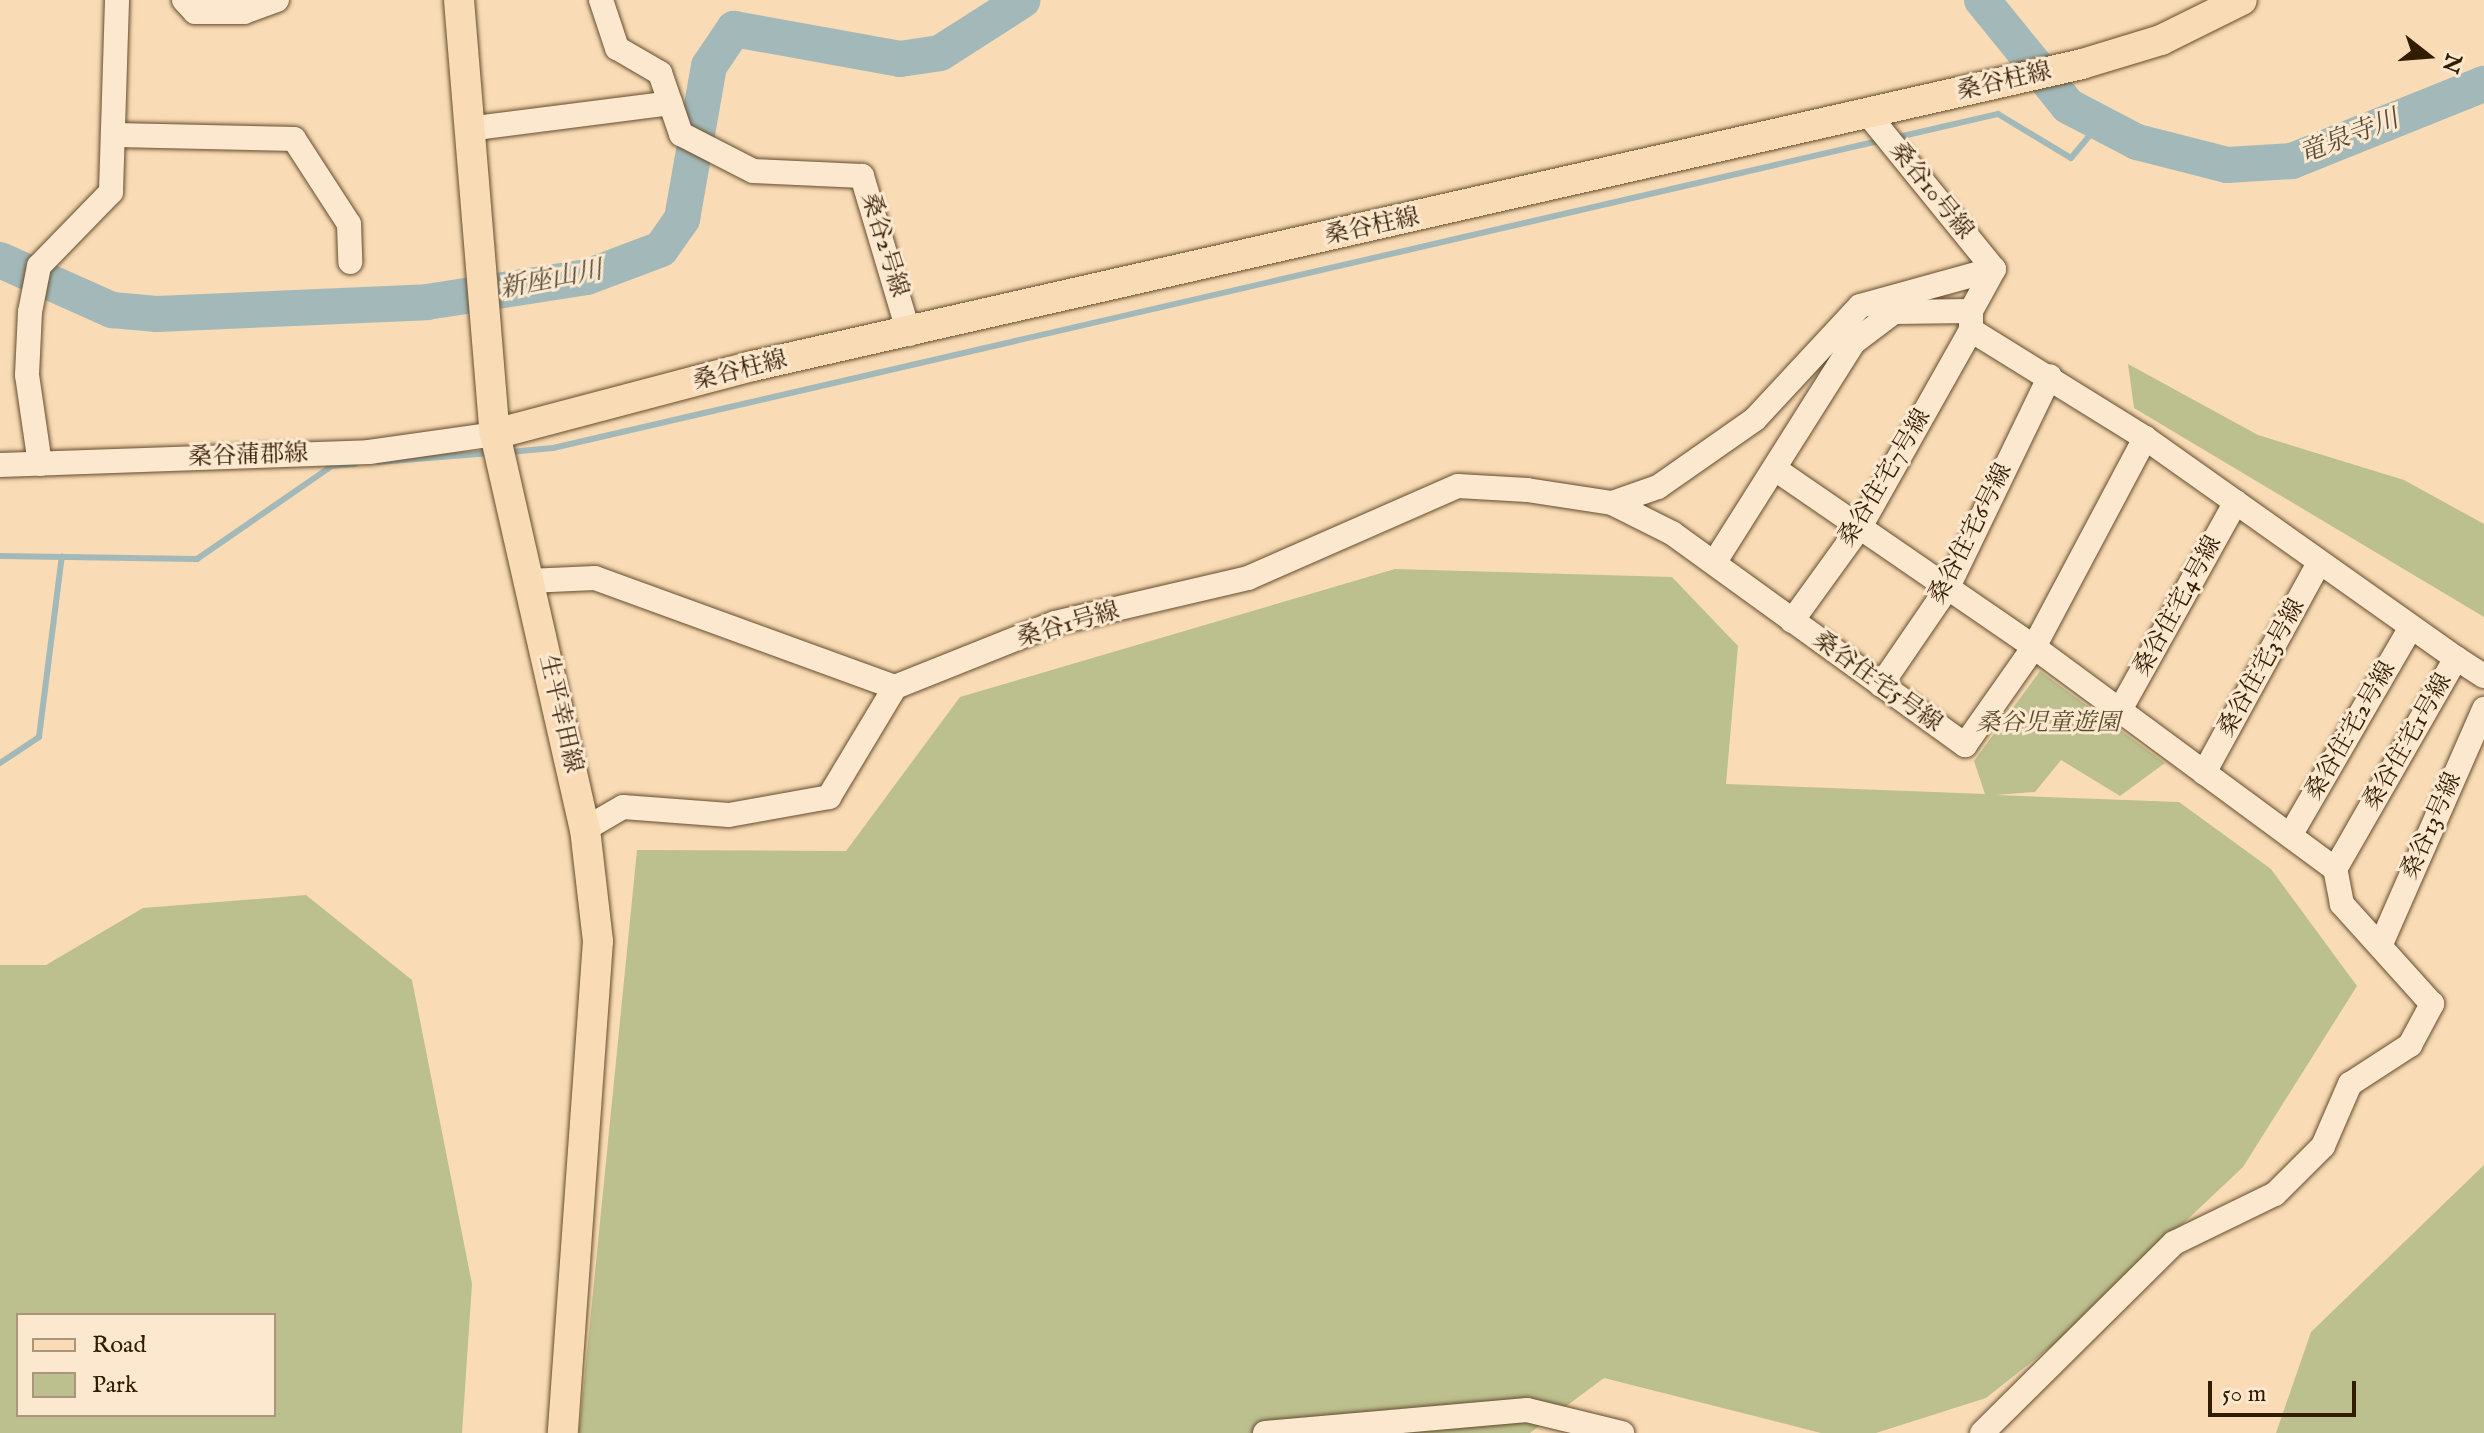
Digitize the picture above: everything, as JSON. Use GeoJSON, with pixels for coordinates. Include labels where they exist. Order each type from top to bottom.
{"type":"FeatureCollection","features":[{"type":"Feature","properties":{"kind":"main road","name":"生平幸田線"},"geometry":{"type":"LineString","coordinates":[[459,0],[495,434],[585,829],[598,941],[596,1021],[563,1433]]}},
{"type":"Feature","properties":{"kind":"main road","name":"桑谷柱線"},"geometry":{"type":"LineString","coordinates":[[495,434],[909,334],[2082,64],[2161,40],[2242,0]]}},
{"type":"Feature","properties":{"kind":"street"},"geometry":{"type":"LineString","coordinates":[[40,464],[27,375],[30,312],[39,266],[111,192],[117,135],[117,0]]}},
{"type":"Feature","properties":{"kind":"street"},"geometry":{"type":"LineString","coordinates":[[184,0],[195,12],[244,12],[277,0]]}},
{"type":"Feature","properties":{"kind":"street","name":"桑谷2号線"},"geometry":{"type":"LineString","coordinates":[[601,0],[617,48],[660,73],[681,134],[753,171],[862,176],[909,334]]}},
{"type":"Feature","properties":{"kind":"street"},"geometry":{"type":"LineString","coordinates":[[468,129],[670,103]]}},
{"type":"Feature","properties":{"kind":"street","name":"桑谷10号線"},"geometry":{"type":"LineString","coordinates":[[1867,113],[1994,269]]}},
{"type":"Feature","properties":{"kind":"street"},"geometry":{"type":"LineString","coordinates":[[117,135],[294,139],[349,224],[350,262]]}},
{"type":"Feature","properties":{"kind":"street"},"geometry":{"type":"LineString","coordinates":[[1612,503],[1658,487],[1755,419],[1860,306],[1994,269]]}},
{"type":"Feature","properties":{"kind":"street","name":"桑谷住宅7号線"},"geometry":{"type":"LineString","coordinates":[[1792,621],[1860,527],[1971,321],[1994,269]]}},
{"type":"Feature","properties":{"kind":"street"},"geometry":{"type":"LineString","coordinates":[[1716,560],[1853,343],[1894,312],[1971,321]]}},
{"type":"Feature","properties":{"kind":"street","name":"桑谷住宅1号線"},"geometry":{"type":"LineString","coordinates":[[1971,321],[2145,438],[2456,658],[2335,869]]}},
{"type":"Feature","properties":{"kind":"street","name":"桑谷住宅6号線"},"geometry":{"type":"LineString","coordinates":[[1881,685],[1948,587],[2050,376]]}},
{"type":"Feature","properties":{"kind":"street","name":"桑谷蒲郡線"},"geometry":{"type":"LineString","coordinates":[[0,465],[369,452],[495,434]]}},
{"type":"Feature","properties":{"kind":"street","name":"桑谷住宅5号線"},"geometry":{"type":"LineString","coordinates":[[1612,503],[1716,560],[1792,621],[1965,745],[2034,647],[2145,438]]}},
{"type":"Feature","properties":{"kind":"street"},"geometry":{"type":"LineString","coordinates":[[1775,469],[2034,647],[2335,869],[2342,904],[2432,1004],[2410,1045],[2350,1084],[2323,1146],[2275,1194],[2174,1243],[1982,1433]]}},
{"type":"Feature","properties":{"kind":"street","name":"桑谷1号線"},"geometry":{"type":"LineString","coordinates":[[895,687],[1055,623],[1248,578],[1458,486],[1612,503]]}},
{"type":"Feature","properties":{"kind":"street","name":"桑谷住宅4号線"},"geometry":{"type":"LineString","coordinates":[[2120,710],[2236,502]]}},
{"type":"Feature","properties":{"kind":"street","name":"桑谷住宅3号線"},"geometry":{"type":"LineString","coordinates":[[2204,773],[2319,563]]}},
{"type":"Feature","properties":{"kind":"street"},"geometry":{"type":"LineString","coordinates":[[528,581],[595,578],[895,687],[829,797],[729,815],[623,807],[585,829]]}},
{"type":"Feature","properties":{"kind":"street","name":"桑谷住宅2号線"},"geometry":{"type":"LineString","coordinates":[[2291,834],[2411,627]]}},
{"type":"Feature","properties":{"kind":"street"},"geometry":{"type":"LineString","coordinates":[[2456,658],[2484,676]]}},
{"type":"Feature","properties":{"kind":"street","name":"桑谷13号線"},"geometry":{"type":"LineString","coordinates":[[2381,944],[2484,709]]}},
{"type":"Feature","properties":{"kind":"street"},"geometry":{"type":"LineString","coordinates":[[1265,1433],[1527,1410],[1622,1433]]}},
{"type":"Feature","properties":{"kind":"green space"},"geometry":{"type":"Polygon","coordinates":[[[2128,364],[2258,435],[2404,480],[2484,524],[2484,617],[2134,408],[2128,364]]]}},
{"type":"Feature","properties":{"kind":"green space","name":"桑谷児童遊園"},"geometry":{"type":"Polygon","coordinates":[[[1395,569],[1672,577],[1738,646],[1726,784],[1985,794],[1974,761],[2040,671],[2165,763],[2120,796],[2061,760],[2035,792],[1996,795],[2179,802],[2271,869],[2357,986],[2243,1167],[2063,1337],[1986,1398],[1876,1433],[1821,1433],[1604,1378],[1530,1433],[579,1433],[637,850],[846,851],[960,697],[1395,569]]]}},
{"type":"Feature","properties":{"kind":"green space"},"geometry":{"type":"Polygon","coordinates":[[[306,895],[412,980],[472,1284],[462,1433],[0,1433],[0,965],[46,965],[143,908],[306,895]]]}},
{"type":"Feature","properties":{"kind":"green space"},"geometry":{"type":"Polygon","coordinates":[[[2484,1165],[2484,1433],[2276,1433],[2311,1332],[2484,1165]]]}},
{"type":"Feature","properties":{"kind":"waterway","name":"新座山川"},"geometry":{"type":"LineString","coordinates":[[0,260],[112,310],[157,314],[427,302],[587,277],[661,249],[682,219],[709,66],[734,29],[900,59],[940,53],[1023,0]]}},
{"type":"Feature","properties":{"kind":"waterway","name":"竜泉寺川"},"geometry":{"type":"LineString","coordinates":[[1982,0],[2068,106],[2137,142],[2227,165],[2292,161],[2484,84]]}},
{"type":"Feature","properties":{"kind":"waterway"},"geometry":{"type":"LineString","coordinates":[[1894,138],[1998,114],[2071,158],[2100,123]]}},
{"type":"Feature","properties":{"kind":"waterway"},"geometry":{"type":"LineString","coordinates":[[510,452],[553,448],[1883,140]]}},
{"type":"Feature","properties":{"kind":"waterway"},"geometry":{"type":"LineString","coordinates":[[378,462],[491,453]]}},
{"type":"Feature","properties":{"kind":"waterway"},"geometry":{"type":"LineString","coordinates":[[0,556],[197,559],[332,466],[355,464]]}},
{"type":"Feature","properties":{"kind":"waterway"},"geometry":{"type":"LineString","coordinates":[[0,763],[39,737],[62,556]]}}]}
